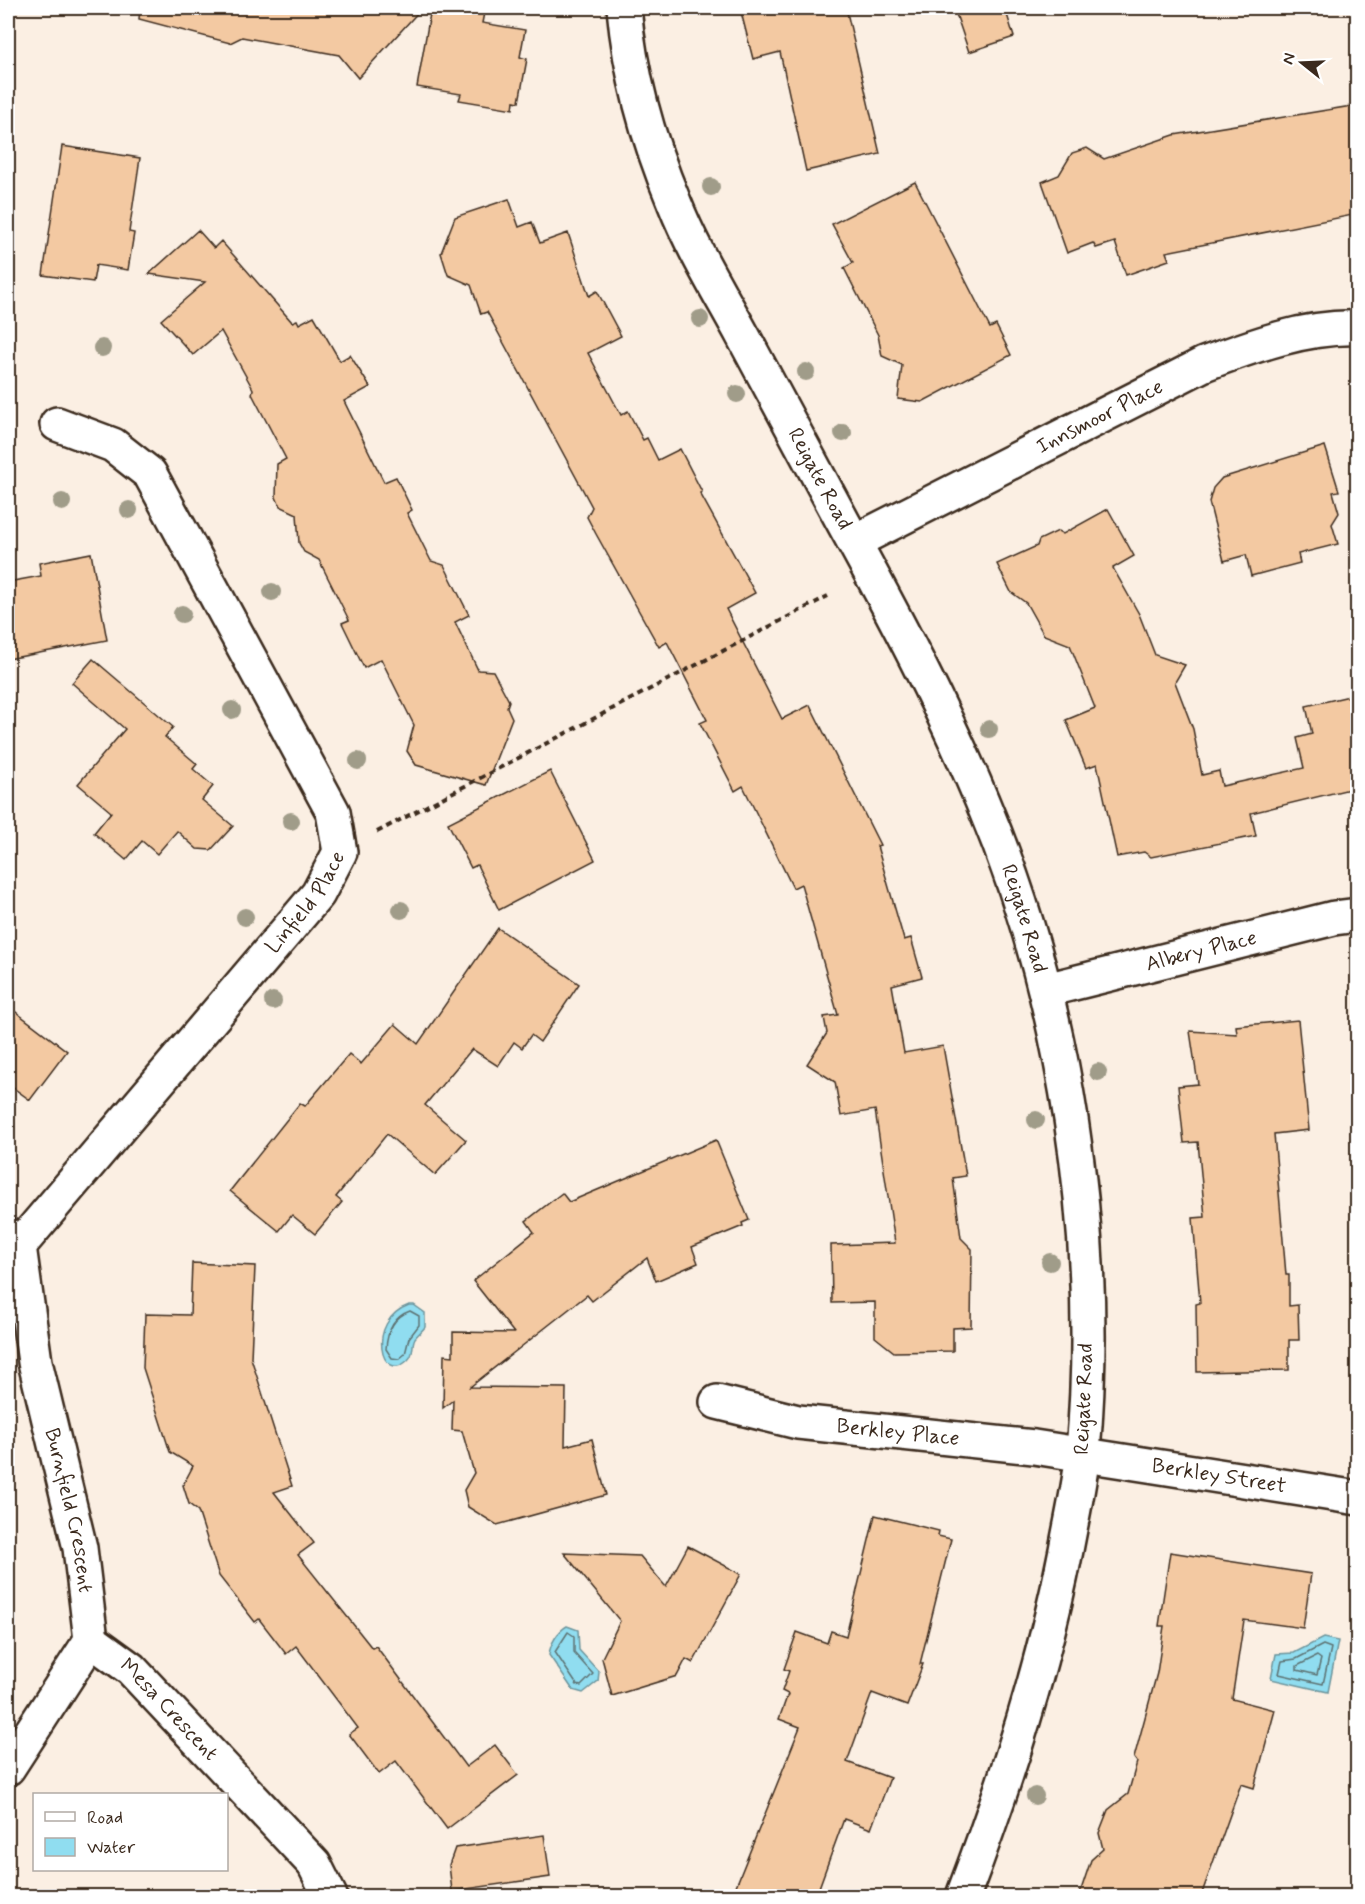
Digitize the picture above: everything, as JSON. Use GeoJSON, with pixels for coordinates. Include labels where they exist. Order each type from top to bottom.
{"type":"FeatureCollection","features":[{"type":"Feature","properties":{"kind":"street","name":"Reigate Road"},"geometry":{"type":"LineString","coordinates":[[624,8],[629,52],[641,103],[674,202],[903,634],[982,801],[1020,903],[1046,990],[1079,1173],[1087,1322],[1083,1454],[1061,1575],[1040,1667],[1014,1755],[963,1896]]}},
{"type":"Feature","properties":{"kind":"street","name":"Innsmoor Place"},"geometry":{"type":"LineString","coordinates":[[854,542],[1204,364],[1243,349],[1291,336],[1358,328]]}},
{"type":"Feature","properties":{"kind":"street","name":"Linfield Place"},"geometry":{"type":"LineString","coordinates":[[13,1241],[318,894],[340,852],[333,812],[150,474],[113,445],[57,424]]}},
{"type":"Feature","properties":{"kind":"street","name":"Albery Place"},"geometry":{"type":"LineString","coordinates":[[1046,990],[1334,918],[1358,915]]}},
{"type":"Feature","properties":{"kind":"street","name":"Burnfield Crescent"},"geometry":{"type":"LineString","coordinates":[[13,1241],[35,1362],[80,1548],[91,1640]]}},
{"type":"Feature","properties":{"kind":"street","name":"Berkley Place"},"geometry":{"type":"LineString","coordinates":[[717,1402],[798,1422],[1083,1454]]}},
{"type":"Feature","properties":{"kind":"street","name":"Berkley Street"},"geometry":{"type":"LineString","coordinates":[[1083,1454],[1358,1498]]}},
{"type":"Feature","properties":{"kind":"street"},"geometry":{"type":"LineString","coordinates":[[8,1768],[91,1640]]}},
{"type":"Feature","properties":{"kind":"street","name":"Mesa Crescent"},"geometry":{"type":"LineString","coordinates":[[91,1640],[131,1669],[314,1864],[330,1896]]}},
{"type":"Feature","properties":{"kind":"path"},"geometry":{"type":"LineString","coordinates":[[340,852],[828,596]]}},
{"type":"Feature","properties":{"kind":"water"},"geometry":{"type":"Polygon","coordinates":[[[409,1305],[414,1305],[425,1313],[425,1327],[415,1338],[408,1360],[398,1366],[391,1365],[385,1358],[382,1336],[386,1324],[395,1313],[409,1305]]]}},
{"type":"Feature","properties":{"kind":"water"},"geometry":{"type":"Polygon","coordinates":[[[567,1626],[578,1630],[579,1650],[599,1672],[598,1681],[583,1693],[573,1690],[549,1655],[555,1638],[567,1626]]]}},
{"type":"Feature","properties":{"kind":"water"},"geometry":{"type":"Polygon","coordinates":[[[1323,1638],[1338,1641],[1328,1692],[1271,1679],[1276,1654],[1294,1653],[1323,1638]]]}},
{"type":"Feature","properties":{"kind":"building"},"geometry":{"type":"Polygon","coordinates":[[[140,8],[422,8],[358,78],[339,55],[242,37],[230,43],[139,19],[140,8]]]}},
{"type":"Feature","properties":{"kind":"building"},"geometry":{"type":"Polygon","coordinates":[[[431,8],[485,8],[482,23],[525,30],[520,57],[527,59],[519,102],[514,101],[513,109],[459,100],[461,94],[417,87],[431,8]]]}},
{"type":"Feature","properties":{"kind":"building"},"geometry":{"type":"Polygon","coordinates":[[[740,8],[846,8],[880,154],[806,171],[780,52],[753,59],[740,8]]]}},
{"type":"Feature","properties":{"kind":"building"},"geometry":{"type":"Polygon","coordinates":[[[954,8],[1005,8],[1014,37],[969,52],[954,8]]]}},
{"type":"Feature","properties":{"kind":"building"},"geometry":{"type":"Polygon","coordinates":[[[1358,105],[1358,214],[1166,252],[1169,260],[1126,275],[1115,242],[1096,248],[1093,243],[1067,253],[1042,182],[1059,175],[1072,153],[1087,148],[1104,159],[1174,135],[1358,105]]]}},
{"type":"Feature","properties":{"kind":"building"},"geometry":{"type":"Polygon","coordinates":[[[62,146],[140,158],[129,232],[134,233],[128,270],[96,265],[93,282],[43,275],[62,146]]]}},
{"type":"Feature","properties":{"kind":"building"},"geometry":{"type":"Polygon","coordinates":[[[915,182],[990,328],[996,325],[1011,355],[922,402],[898,399],[902,365],[882,356],[878,335],[844,268],[853,263],[832,224],[915,182]]]}},
{"type":"Feature","properties":{"kind":"building"},"geometry":{"type":"Polygon","coordinates":[[[509,199],[519,227],[532,222],[540,243],[568,233],[589,296],[597,291],[621,336],[588,353],[621,415],[628,411],[643,440],[647,438],[658,460],[680,449],[702,492],[700,493],[755,593],[726,609],[782,719],[810,705],[880,845],[877,846],[904,940],[911,938],[922,977],[892,985],[904,1053],[943,1046],[966,1176],[953,1178],[961,1238],[972,1249],[971,1327],[953,1328],[953,1351],[894,1352],[875,1337],[875,1302],[832,1303],[831,1245],[895,1243],[875,1110],[841,1116],[835,1082],[807,1064],[827,1033],[824,1017],[838,1015],[801,884],[793,888],[743,786],[735,791],[700,723],[707,720],[667,642],[659,647],[596,534],[587,517],[592,507],[487,312],[481,314],[471,285],[448,275],[441,253],[455,217],[509,199]]]}},
{"type":"Feature","properties":{"kind":"building"},"geometry":{"type":"Polygon","coordinates":[[[198,230],[214,248],[221,241],[292,322],[297,320],[299,324],[314,316],[340,361],[350,355],[370,387],[344,401],[384,482],[396,477],[412,510],[407,513],[431,561],[444,565],[469,615],[455,622],[478,670],[493,671],[509,701],[507,707],[512,718],[486,785],[416,765],[407,751],[414,725],[381,659],[364,668],[342,623],[349,620],[319,560],[304,552],[299,543],[297,514],[280,506],[276,497],[277,464],[286,459],[252,394],[253,389],[221,331],[193,355],[161,320],[205,282],[149,274],[198,230]]]}},
{"type":"Feature","properties":{"kind":"building"},"geometry":{"type":"Polygon","coordinates":[[[1325,446],[1339,491],[1333,492],[1339,513],[1332,524],[1338,544],[1298,554],[1300,563],[1251,576],[1246,555],[1224,561],[1209,502],[1213,488],[1222,478],[1325,446]]]}},
{"type":"Feature","properties":{"kind":"building"},"geometry":{"type":"Polygon","coordinates":[[[1108,509],[1134,556],[1113,568],[1139,614],[1155,655],[1185,665],[1175,682],[1193,729],[1202,775],[1219,771],[1222,786],[1304,768],[1297,738],[1312,734],[1306,706],[1358,694],[1358,787],[1251,813],[1256,836],[1151,857],[1144,852],[1117,857],[1097,764],[1086,768],[1066,720],[1095,708],[1070,645],[1044,635],[1026,603],[1011,592],[997,564],[1037,546],[1039,540],[1058,531],[1063,534],[1108,509]]]}},
{"type":"Feature","properties":{"kind":"building"},"geometry":{"type":"Polygon","coordinates":[[[91,553],[107,640],[8,659],[8,582],[41,576],[39,563],[91,553]]]}},
{"type":"Feature","properties":{"kind":"building"},"geometry":{"type":"Polygon","coordinates":[[[93,659],[173,727],[165,737],[197,764],[193,769],[213,786],[202,800],[233,826],[211,850],[197,849],[177,831],[157,854],[142,841],[126,860],[94,833],[111,812],[78,784],[125,729],[72,683],[93,659]]]}},
{"type":"Feature","properties":{"kind":"building"},"geometry":{"type":"Polygon","coordinates":[[[550,771],[595,860],[499,910],[477,865],[471,868],[448,823],[550,771]]]}},
{"type":"Feature","properties":{"kind":"building"},"geometry":{"type":"Polygon","coordinates":[[[498,928],[579,984],[540,1042],[531,1035],[522,1048],[514,1042],[498,1066],[472,1049],[425,1105],[466,1140],[435,1175],[387,1134],[336,1197],[342,1202],[315,1234],[292,1215],[279,1231],[230,1191],[300,1103],[305,1106],[349,1054],[361,1064],[395,1024],[418,1044],[498,928]]]}},
{"type":"Feature","properties":{"kind":"building"},"geometry":{"type":"Polygon","coordinates":[[[8,1006],[67,1051],[30,1100],[8,1084],[8,1006]]]}},
{"type":"Feature","properties":{"kind":"building"},"geometry":{"type":"Polygon","coordinates":[[[1298,1020],[1309,1130],[1274,1134],[1286,1275],[1289,1275],[1289,1306],[1298,1305],[1299,1340],[1289,1340],[1289,1370],[1197,1372],[1196,1304],[1200,1303],[1193,1218],[1205,1217],[1198,1142],[1184,1143],[1178,1086],[1198,1084],[1190,1031],[1237,1034],[1236,1026],[1298,1020]]]}},
{"type":"Feature","properties":{"kind":"building"},"geometry":{"type":"Polygon","coordinates":[[[716,1140],[749,1220],[742,1223],[743,1226],[692,1247],[698,1263],[656,1281],[647,1258],[592,1301],[587,1295],[470,1387],[566,1388],[565,1446],[592,1439],[606,1495],[497,1525],[468,1507],[464,1490],[474,1473],[462,1431],[452,1430],[453,1400],[443,1408],[444,1355],[453,1356],[453,1332],[514,1333],[473,1281],[534,1232],[526,1221],[562,1193],[569,1202],[716,1140]]]}},
{"type":"Feature","properties":{"kind":"building"},"geometry":{"type":"Polygon","coordinates":[[[192,1263],[255,1266],[251,1358],[292,1486],[274,1492],[314,1543],[298,1555],[372,1648],[376,1646],[466,1767],[495,1745],[518,1775],[447,1829],[396,1761],[379,1774],[349,1734],[358,1728],[296,1646],[286,1654],[259,1619],[255,1622],[219,1576],[198,1511],[189,1504],[183,1485],[193,1466],[170,1452],[143,1368],[145,1314],[190,1315],[192,1263]]]}},
{"type":"Feature","properties":{"kind":"building"},"geometry":{"type":"Polygon","coordinates":[[[875,1515],[939,1531],[938,1536],[951,1539],[920,1664],[923,1664],[907,1706],[872,1693],[847,1762],[890,1778],[871,1829],[844,1819],[816,1896],[732,1896],[800,1727],[779,1719],[788,1694],[782,1691],[789,1671],[784,1669],[797,1632],[827,1643],[831,1631],[846,1636],[875,1515]]]}},
{"type":"Feature","properties":{"kind":"building"},"geometry":{"type":"Polygon","coordinates":[[[688,1546],[741,1574],[693,1663],[686,1659],[677,1676],[612,1696],[602,1658],[620,1621],[564,1553],[640,1556],[666,1587],[688,1546]]]}},
{"type":"Feature","properties":{"kind":"building"},"geometry":{"type":"Polygon","coordinates":[[[1170,1552],[1311,1574],[1303,1628],[1244,1620],[1232,1699],[1275,1710],[1254,1788],[1241,1784],[1201,1896],[1079,1896],[1091,1860],[1103,1849],[1099,1833],[1108,1810],[1128,1794],[1137,1762],[1134,1758],[1157,1673],[1164,1626],[1159,1626],[1170,1552]]]}},
{"type":"Feature","properties":{"kind":"building"},"geometry":{"type":"Polygon","coordinates":[[[544,1835],[550,1877],[452,1891],[449,1865],[455,1848],[544,1835]]]}}]}
